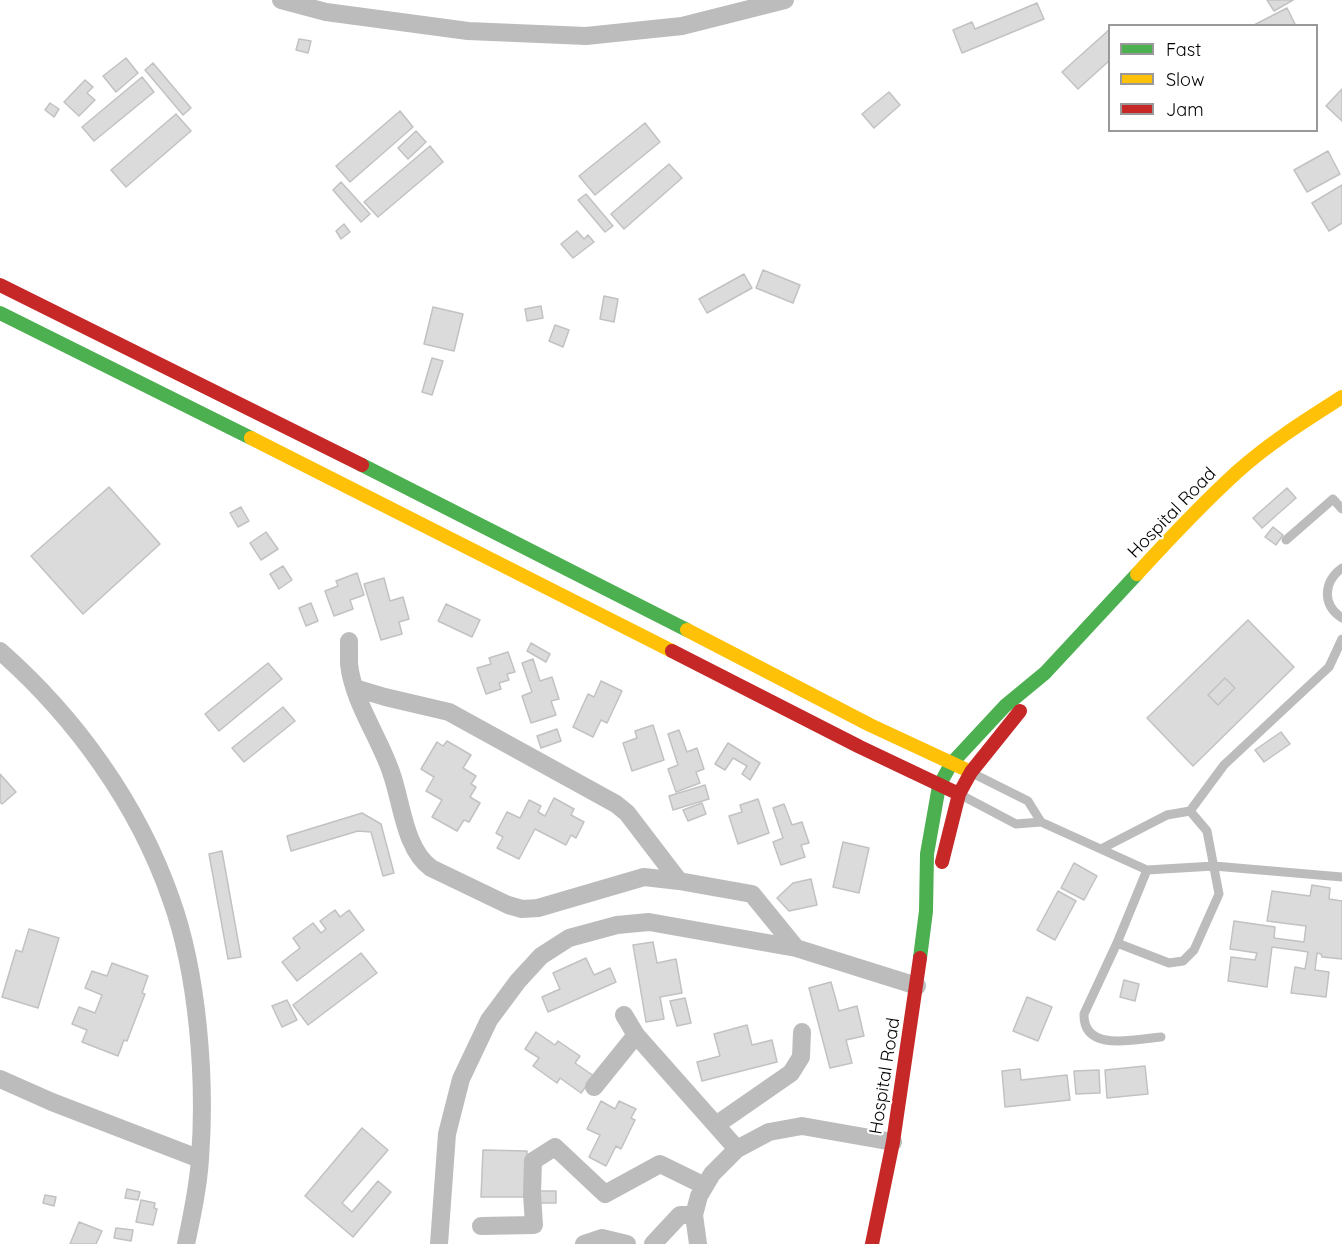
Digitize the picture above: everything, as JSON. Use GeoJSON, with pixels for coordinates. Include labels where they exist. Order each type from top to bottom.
{"type":"FeatureCollection","features":[{"type":"Feature","properties":{"kind":"street"},"geometry":{"type":"LineString","coordinates":[[281,0],[468,31],[586,36],[634,33],[682,26],[782,0]]}},
{"type":"Feature","properties":{"kind":"street"},"geometry":{"type":"LineString","coordinates":[[0,285],[522,545],[870,725],[971,772]]}},
{"type":"Feature","properties":{"kind":"street"},"geometry":{"type":"LineString","coordinates":[[0,313],[511,568],[860,747],[959,794]]}},
{"type":"Feature","properties":{"kind":"street"},"geometry":{"type":"LineString","coordinates":[[162,393],[172,370]]}},
{"type":"Feature","properties":{"kind":"street","name":"Hospital Road"},"geometry":{"type":"LineString","coordinates":[[1045,674],[1176,532],[1238,471],[1289,432],[1342,397]]}},
{"type":"Feature","properties":{"kind":"street"},"geometry":{"type":"LineString","coordinates":[[511,568],[522,545]]}},
{"type":"Feature","properties":{"kind":"street"},"geometry":{"type":"LineString","coordinates":[[349,641],[350,666],[355,688],[392,772],[403,816],[416,854],[431,868],[508,905],[522,909],[538,908],[644,878],[679,881],[752,894],[796,948]]}},
{"type":"Feature","properties":{"kind":"street"},"geometry":{"type":"LineString","coordinates":[[0,651],[52,701],[91,751],[140,827],[165,882],[182,936],[196,1016],[201,1109],[200,1159],[186,1244]]}},
{"type":"Feature","properties":{"kind":"street"},"geometry":{"type":"LineString","coordinates":[[926,911],[927,854],[939,786],[951,764],[1005,706],[1045,674]]}},
{"type":"Feature","properties":{"kind":"street"},"geometry":{"type":"LineString","coordinates":[[926,911],[938,883],[952,815],[959,794],[971,772],[1016,718],[1045,674]]}},
{"type":"Feature","properties":{"kind":"street"},"geometry":{"type":"LineString","coordinates":[[355,688],[449,712],[616,804],[627,813],[679,881]]}},
{"type":"Feature","properties":{"kind":"street"},"geometry":{"type":"LineString","coordinates":[[860,747],[870,725]]}},
{"type":"Feature","properties":{"kind":"street","name":"Hospital Road"},"geometry":{"type":"LineString","coordinates":[[872,1244],[893,1142],[926,911]]}},
{"type":"Feature","properties":{"kind":"street"},"geometry":{"type":"LineString","coordinates":[[439,1244],[447,1134],[461,1079],[489,1020],[518,981],[541,956],[569,938],[617,925],[649,922],[796,948],[917,986]]}},
{"type":"Feature","properties":{"kind":"street"},"geometry":{"type":"LineString","coordinates":[[624,1015],[636,1035],[737,1149]]}},
{"type":"Feature","properties":{"kind":"street"},"geometry":{"type":"LineString","coordinates":[[716,1125],[791,1073],[801,1057],[802,1032]]}},
{"type":"Feature","properties":{"kind":"street"},"geometry":{"type":"LineString","coordinates":[[594,1087],[636,1035]]}},
{"type":"Feature","properties":{"kind":"street"},"geometry":{"type":"LineString","coordinates":[[0,1079],[52,1102],[200,1159]]}},
{"type":"Feature","properties":{"kind":"street"},"geometry":{"type":"LineString","coordinates":[[698,1244],[694,1215],[705,1186],[721,1163],[737,1149],[769,1132],[802,1126],[893,1142]]}},
{"type":"Feature","properties":{"kind":"street"},"geometry":{"type":"LineString","coordinates":[[481,1226],[534,1225],[533,1161],[555,1147],[604,1194],[660,1164],[705,1186]]}},
{"type":"Feature","properties":{"kind":"street"},"geometry":{"type":"LineString","coordinates":[[653,1244],[680,1215],[694,1215]]}},
{"type":"Feature","properties":{"kind":"street"},"geometry":{"type":"LineString","coordinates":[[584,1244],[602,1238],[627,1244]]}},
{"type":"Feature","properties":{"kind":"lane"},"geometry":{"type":"LineString","coordinates":[[1286,540],[1333,499],[1342,509]]}},
{"type":"Feature","properties":{"kind":"lane"},"geometry":{"type":"LineString","coordinates":[[1342,568],[1330,580],[1327,598],[1335,613],[1342,618]]}},
{"type":"Feature","properties":{"kind":"lane"},"geometry":{"type":"LineString","coordinates":[[1101,849],[1167,815],[1190,811],[1224,765],[1329,667],[1342,639]]}},
{"type":"Feature","properties":{"kind":"lane"},"geometry":{"type":"LineString","coordinates":[[971,772],[1028,801],[1041,822]]}},
{"type":"Feature","properties":{"kind":"lane"},"geometry":{"type":"LineString","coordinates":[[959,794],[1016,824],[1041,822],[1147,870],[1214,866],[1342,876]]}},
{"type":"Feature","properties":{"kind":"lane"},"geometry":{"type":"LineString","coordinates":[[1117,943],[1169,963],[1176,963],[1187,958],[1194,950],[1219,894],[1207,831],[1190,811]]}},
{"type":"Feature","properties":{"kind":"lane"},"geometry":{"type":"LineString","coordinates":[[1147,870],[1084,1014],[1085,1026],[1092,1036],[1104,1041],[1161,1037]]}},
{"type":"Feature","properties":{"kind":"building"},"geometry":{"type":"Polygon","coordinates":[[[1267,0],[1293,0],[1274,11],[1267,0]]]}},
{"type":"Feature","properties":{"kind":"building"},"geometry":{"type":"Polygon","coordinates":[[[1037,3],[1044,19],[962,53],[953,30],[972,22],[975,29],[1037,3]]]}},
{"type":"Feature","properties":{"kind":"building"},"geometry":{"type":"Polygon","coordinates":[[[1287,8],[1295,24],[1256,24],[1287,8]]]}},
{"type":"Feature","properties":{"kind":"building"},"geometry":{"type":"Polygon","coordinates":[[[1108,31],[1108,62],[1078,89],[1062,72],[1108,31]]]}},
{"type":"Feature","properties":{"kind":"building"},"geometry":{"type":"Polygon","coordinates":[[[299,39],[311,41],[308,53],[296,50],[299,39]]]}},
{"type":"Feature","properties":{"kind":"building"},"geometry":{"type":"Polygon","coordinates":[[[126,58],[138,73],[116,92],[103,76],[126,58]]]}},
{"type":"Feature","properties":{"kind":"building"},"geometry":{"type":"Polygon","coordinates":[[[153,63],[191,108],[183,115],[145,70],[153,63]]]}},
{"type":"Feature","properties":{"kind":"building"},"geometry":{"type":"Polygon","coordinates":[[[142,77],[154,92],[94,141],[82,127],[142,77]]]}},
{"type":"Feature","properties":{"kind":"building"},"geometry":{"type":"Polygon","coordinates":[[[85,80],[93,87],[87,93],[95,100],[79,116],[64,102],[85,80]]]}},
{"type":"Feature","properties":{"kind":"building"},"geometry":{"type":"Polygon","coordinates":[[[1342,89],[1342,121],[1326,106],[1342,89]]]}},
{"type":"Feature","properties":{"kind":"building"},"geometry":{"type":"Polygon","coordinates":[[[889,92],[900,105],[874,128],[862,114],[889,92]]]}},
{"type":"Feature","properties":{"kind":"building"},"geometry":{"type":"Polygon","coordinates":[[[50,103],[59,109],[54,117],[45,110],[50,103]]]}},
{"type":"Feature","properties":{"kind":"building"},"geometry":{"type":"Polygon","coordinates":[[[400,111],[413,127],[350,182],[336,166],[400,111]]]}},
{"type":"Feature","properties":{"kind":"building"},"geometry":{"type":"Polygon","coordinates":[[[176,114],[191,131],[126,187],[111,170],[176,114]]]}},
{"type":"Feature","properties":{"kind":"building"},"geometry":{"type":"Polygon","coordinates":[[[645,123],[660,142],[595,195],[579,176],[645,123]]]}},
{"type":"Feature","properties":{"kind":"building"},"geometry":{"type":"Polygon","coordinates":[[[416,131],[426,142],[408,159],[398,148],[416,131]]]}},
{"type":"Feature","properties":{"kind":"building"},"geometry":{"type":"Polygon","coordinates":[[[430,146],[443,162],[378,217],[364,202],[430,146]]]}},
{"type":"Feature","properties":{"kind":"building"},"geometry":{"type":"Polygon","coordinates":[[[1328,151],[1340,174],[1307,192],[1294,170],[1328,151]]]}},
{"type":"Feature","properties":{"kind":"building"},"geometry":{"type":"Polygon","coordinates":[[[669,164],[682,178],[624,229],[611,214],[669,164]]]}},
{"type":"Feature","properties":{"kind":"building"},"geometry":{"type":"Polygon","coordinates":[[[341,182],[370,214],[361,222],[333,190],[341,182]]]}},
{"type":"Feature","properties":{"kind":"building"},"geometry":{"type":"Polygon","coordinates":[[[1342,185],[1342,223],[1329,231],[1312,203],[1342,185]]]}},
{"type":"Feature","properties":{"kind":"building"},"geometry":{"type":"Polygon","coordinates":[[[586,194],[613,226],[605,232],[578,200],[586,194]]]}},
{"type":"Feature","properties":{"kind":"building"},"geometry":{"type":"Polygon","coordinates":[[[344,224],[350,232],[341,239],[336,231],[344,224]]]}},
{"type":"Feature","properties":{"kind":"building"},"geometry":{"type":"Polygon","coordinates":[[[577,231],[584,239],[588,235],[594,242],[573,258],[561,244],[577,231]]]}},
{"type":"Feature","properties":{"kind":"building"},"geometry":{"type":"Polygon","coordinates":[[[763,270],[800,285],[793,303],[756,288],[763,270]]]}},
{"type":"Feature","properties":{"kind":"building"},"geometry":{"type":"Polygon","coordinates":[[[744,274],[752,288],[707,313],[699,299],[744,274]]]}},
{"type":"Feature","properties":{"kind":"building"},"geometry":{"type":"Polygon","coordinates":[[[604,296],[618,299],[614,322],[600,319],[604,296]]]}},
{"type":"Feature","properties":{"kind":"building"},"geometry":{"type":"Polygon","coordinates":[[[541,306],[543,318],[527,321],[525,309],[541,306]]]}},
{"type":"Feature","properties":{"kind":"building"},"geometry":{"type":"Polygon","coordinates":[[[433,307],[463,314],[454,351],[424,344],[433,307]]]}},
{"type":"Feature","properties":{"kind":"building"},"geometry":{"type":"Polygon","coordinates":[[[555,325],[569,330],[563,347],[549,341],[555,325]]]}},
{"type":"Feature","properties":{"kind":"building"},"geometry":{"type":"Polygon","coordinates":[[[432,358],[443,361],[432,395],[422,392],[432,358]]]}},
{"type":"Feature","properties":{"kind":"building"},"geometry":{"type":"Polygon","coordinates":[[[109,487],[160,544],[83,614],[31,556],[109,487]]]}},
{"type":"Feature","properties":{"kind":"building"},"geometry":{"type":"Polygon","coordinates":[[[1287,488],[1296,498],[1262,528],[1253,518],[1287,488]]]}},
{"type":"Feature","properties":{"kind":"building"},"geometry":{"type":"Polygon","coordinates":[[[241,507],[249,521],[238,527],[230,513],[241,507]]]}},
{"type":"Feature","properties":{"kind":"building"},"geometry":{"type":"Polygon","coordinates":[[[1273,527],[1283,535],[1276,545],[1265,537],[1273,527]]]}},
{"type":"Feature","properties":{"kind":"building"},"geometry":{"type":"Polygon","coordinates":[[[266,532],[278,549],[261,560],[250,543],[266,532]]]}},
{"type":"Feature","properties":{"kind":"building"},"geometry":{"type":"Polygon","coordinates":[[[283,566],[292,580],[279,589],[270,574],[283,566]]]}},
{"type":"Feature","properties":{"kind":"building"},"geometry":{"type":"Polygon","coordinates":[[[357,573],[364,595],[350,600],[353,609],[334,616],[325,591],[338,586],[336,581],[357,573]]]}},
{"type":"Feature","properties":{"kind":"building"},"geometry":{"type":"Polygon","coordinates":[[[384,578],[390,601],[403,597],[409,619],[399,622],[402,634],[381,640],[364,584],[384,578]]]}},
{"type":"Feature","properties":{"kind":"building"},"geometry":{"type":"Polygon","coordinates":[[[311,603],[318,621],[306,626],[299,608],[311,603]]]}},
{"type":"Feature","properties":{"kind":"building"},"geometry":{"type":"Polygon","coordinates":[[[446,604],[480,620],[472,637],[438,621],[446,604]]]}},
{"type":"Feature","properties":{"kind":"building"},"geometry":{"type":"Polygon","coordinates":[[[1248,620],[1294,667],[1193,766],[1147,718],[1248,620]],[[1225,678],[1208,695],[1218,705],[1235,688],[1225,678]]]}},
{"type":"Feature","properties":{"kind":"building"},"geometry":{"type":"Polygon","coordinates":[[[531,643],[550,654],[546,662],[527,651],[531,643]]]}},
{"type":"Feature","properties":{"kind":"building"},"geometry":{"type":"Polygon","coordinates":[[[508,652],[515,672],[507,674],[509,680],[499,683],[501,689],[486,694],[477,668],[491,664],[489,658],[508,652]]]}},
{"type":"Feature","properties":{"kind":"building"},"geometry":{"type":"Polygon","coordinates":[[[533,659],[540,681],[552,677],[559,699],[551,701],[556,715],[531,723],[522,696],[532,692],[522,663],[533,659]]]}},
{"type":"Feature","properties":{"kind":"building"},"geometry":{"type":"Polygon","coordinates":[[[268,663],[282,679],[219,731],[205,714],[268,663]]]}},
{"type":"Feature","properties":{"kind":"building"},"geometry":{"type":"Polygon","coordinates":[[[1225,678],[1235,688],[1218,705],[1208,695],[1225,678]]]}},
{"type":"Feature","properties":{"kind":"building"},"geometry":{"type":"Polygon","coordinates":[[[601,681],[622,691],[607,723],[601,720],[593,737],[573,727],[588,694],[594,697],[601,681]]]}},
{"type":"Feature","properties":{"kind":"building"},"geometry":{"type":"Polygon","coordinates":[[[283,707],[295,721],[244,762],[232,748],[283,707]]]}},
{"type":"Feature","properties":{"kind":"building"},"geometry":{"type":"Polygon","coordinates":[[[653,725],[664,760],[632,771],[623,743],[637,738],[635,731],[653,725]]]}},
{"type":"Feature","properties":{"kind":"building"},"geometry":{"type":"Polygon","coordinates":[[[557,729],[561,741],[541,748],[537,736],[557,729]]]}},
{"type":"Feature","properties":{"kind":"building"},"geometry":{"type":"Polygon","coordinates":[[[679,730],[687,752],[697,748],[704,769],[696,772],[700,783],[676,792],[668,769],[678,765],[668,734],[679,730]]]}},
{"type":"Feature","properties":{"kind":"building"},"geometry":{"type":"Polygon","coordinates":[[[1281,732],[1290,744],[1264,762],[1255,750],[1281,732]]]}},
{"type":"Feature","properties":{"kind":"building"},"geometry":{"type":"Polygon","coordinates":[[[447,741],[471,755],[463,768],[476,776],[471,784],[476,787],[470,797],[480,803],[469,822],[464,820],[457,831],[432,817],[442,800],[426,791],[434,777],[421,769],[437,742],[443,746],[447,741]]]}},
{"type":"Feature","properties":{"kind":"building"},"geometry":{"type":"Polygon","coordinates":[[[728,743],[760,763],[750,780],[742,774],[747,766],[733,758],[725,770],[715,764],[728,743]]]}},
{"type":"Feature","properties":{"kind":"building"},"geometry":{"type":"Polygon","coordinates":[[[0,774],[16,792],[2,804],[0,802],[0,774]]]}},
{"type":"Feature","properties":{"kind":"building"},"geometry":{"type":"Polygon","coordinates":[[[705,785],[709,799],[673,810],[669,796],[705,785]]]}},
{"type":"Feature","properties":{"kind":"building"},"geometry":{"type":"Polygon","coordinates":[[[554,798],[574,809],[571,815],[584,822],[576,838],[571,835],[566,845],[535,829],[519,859],[497,848],[503,837],[496,833],[507,812],[520,818],[529,800],[541,806],[538,812],[545,816],[554,798]]]}},
{"type":"Feature","properties":{"kind":"building"},"geometry":{"type":"Polygon","coordinates":[[[758,799],[769,833],[738,844],[729,816],[742,812],[740,805],[758,799]]]}},
{"type":"Feature","properties":{"kind":"building"},"geometry":{"type":"Polygon","coordinates":[[[702,803],[706,814],[688,821],[683,810],[702,803]]]}},
{"type":"Feature","properties":{"kind":"building"},"geometry":{"type":"Polygon","coordinates":[[[784,804],[792,825],[802,822],[809,843],[801,845],[805,857],[781,865],[773,842],[783,838],[773,808],[784,804]]]}},
{"type":"Feature","properties":{"kind":"building"},"geometry":{"type":"Polygon","coordinates":[[[362,813],[381,824],[394,873],[383,876],[371,832],[358,831],[291,851],[287,836],[362,813]]]}},
{"type":"Feature","properties":{"kind":"building"},"geometry":{"type":"Polygon","coordinates":[[[843,842],[869,848],[859,893],[833,887],[843,842]]]}},
{"type":"Feature","properties":{"kind":"building"},"geometry":{"type":"Polygon","coordinates":[[[222,851],[241,957],[228,959],[209,854],[222,851]]]}},
{"type":"Feature","properties":{"kind":"building"},"geometry":{"type":"Polygon","coordinates":[[[1074,863],[1097,876],[1084,900],[1061,888],[1074,863]]]}},
{"type":"Feature","properties":{"kind":"building"},"geometry":{"type":"Polygon","coordinates":[[[811,879],[817,905],[789,911],[777,898],[793,883],[811,879]]]}},
{"type":"Feature","properties":{"kind":"building"},"geometry":{"type":"Polygon","coordinates":[[[1312,885],[1330,888],[1329,899],[1342,901],[1342,959],[1322,957],[1317,953],[1315,970],[1329,972],[1326,997],[1291,993],[1295,967],[1305,969],[1308,952],[1302,951],[1272,947],[1267,987],[1228,981],[1231,957],[1255,960],[1257,953],[1230,949],[1234,921],[1275,927],[1274,938],[1304,942],[1306,926],[1267,921],[1272,891],[1310,896],[1312,885]]]}},
{"type":"Feature","properties":{"kind":"building"},"geometry":{"type":"Polygon","coordinates":[[[1058,891],[1076,901],[1055,940],[1037,930],[1058,891]]]}},
{"type":"Feature","properties":{"kind":"building"},"geometry":{"type":"Polygon","coordinates":[[[335,910],[340,917],[349,910],[364,930],[297,981],[282,962],[300,948],[293,938],[313,923],[321,933],[326,929],[320,921],[335,910]]]}},
{"type":"Feature","properties":{"kind":"building"},"geometry":{"type":"Polygon","coordinates":[[[29,929],[59,938],[38,1008],[2,997],[16,950],[22,952],[29,929]]]}},
{"type":"Feature","properties":{"kind":"building"},"geometry":{"type":"Polygon","coordinates":[[[653,942],[657,963],[676,959],[682,993],[660,997],[664,1019],[646,1022],[633,945],[653,942]]]}},
{"type":"Feature","properties":{"kind":"building"},"geometry":{"type":"Polygon","coordinates":[[[361,953],[377,973],[308,1025],[293,1005],[361,953]]]}},
{"type":"Feature","properties":{"kind":"building"},"geometry":{"type":"Polygon","coordinates":[[[586,958],[594,975],[610,968],[616,982],[548,1012],[542,997],[560,989],[553,973],[586,958]]]}},
{"type":"Feature","properties":{"kind":"building"},"geometry":{"type":"Polygon","coordinates":[[[112,963],[148,976],[142,993],[145,994],[127,1041],[124,1040],[118,1056],[82,1042],[87,1030],[72,1024],[79,1007],[95,1013],[102,995],[85,988],[92,971],[107,976],[112,963]]]}},
{"type":"Feature","properties":{"kind":"building"},"geometry":{"type":"Polygon","coordinates":[[[1124,980],[1139,984],[1135,1001],[1120,997],[1124,980]]]}},
{"type":"Feature","properties":{"kind":"building"},"geometry":{"type":"Polygon","coordinates":[[[831,982],[839,1011],[857,1006],[864,1036],[846,1040],[852,1063],[830,1068],[809,988],[831,982]]]}},
{"type":"Feature","properties":{"kind":"building"},"geometry":{"type":"Polygon","coordinates":[[[1027,997],[1052,1007],[1038,1041],[1013,1031],[1027,997]]]}},
{"type":"Feature","properties":{"kind":"building"},"geometry":{"type":"Polygon","coordinates":[[[685,998],[691,1023],[677,1026],[670,1001],[685,998]]]}},
{"type":"Feature","properties":{"kind":"building"},"geometry":{"type":"Polygon","coordinates":[[[287,1000],[297,1020],[282,1027],[272,1006],[287,1000]]]}},
{"type":"Feature","properties":{"kind":"building"},"geometry":{"type":"Polygon","coordinates":[[[747,1025],[752,1045],[772,1040],[777,1062],[702,1081],[697,1062],[720,1056],[714,1034],[747,1025]]]}},
{"type":"Feature","properties":{"kind":"building"},"geometry":{"type":"Polygon","coordinates":[[[536,1032],[555,1045],[558,1041],[580,1056],[575,1063],[594,1076],[581,1093],[560,1078],[557,1083],[533,1066],[539,1058],[525,1049],[536,1032]]]}},
{"type":"Feature","properties":{"kind":"building"},"geometry":{"type":"Polygon","coordinates":[[[1145,1066],[1148,1094],[1107,1098],[1105,1070],[1145,1066]]]}},
{"type":"Feature","properties":{"kind":"building"},"geometry":{"type":"Polygon","coordinates":[[[1020,1069],[1021,1080],[1067,1075],[1070,1100],[1005,1107],[1002,1071],[1020,1069]]]}},
{"type":"Feature","properties":{"kind":"building"},"geometry":{"type":"Polygon","coordinates":[[[1099,1070],[1100,1093],[1076,1094],[1074,1071],[1099,1070]]]}},
{"type":"Feature","properties":{"kind":"building"},"geometry":{"type":"Polygon","coordinates":[[[601,1101],[615,1109],[619,1101],[636,1109],[631,1118],[635,1120],[621,1149],[616,1146],[606,1166],[589,1157],[600,1135],[587,1129],[601,1101]]]}},
{"type":"Feature","properties":{"kind":"building"},"geometry":{"type":"Polygon","coordinates":[[[362,1128],[388,1150],[342,1203],[352,1212],[378,1181],[391,1192],[353,1237],[305,1196],[362,1128]]]}},
{"type":"Feature","properties":{"kind":"building"},"geometry":{"type":"Polygon","coordinates":[[[483,1150],[527,1151],[526,1197],[481,1197],[483,1150]]]}},
{"type":"Feature","properties":{"kind":"building"},"geometry":{"type":"Polygon","coordinates":[[[127,1189],[140,1192],[138,1200],[125,1198],[127,1189]]]}},
{"type":"Feature","properties":{"kind":"building"},"geometry":{"type":"Polygon","coordinates":[[[536,1191],[556,1191],[556,1203],[536,1203],[536,1191]]]}},
{"type":"Feature","properties":{"kind":"building"},"geometry":{"type":"Polygon","coordinates":[[[45,1195],[56,1197],[54,1206],[43,1203],[45,1195]]]}},
{"type":"Feature","properties":{"kind":"building"},"geometry":{"type":"Polygon","coordinates":[[[141,1200],[155,1203],[154,1208],[157,1209],[153,1225],[136,1222],[141,1200]]]}},
{"type":"Feature","properties":{"kind":"building"},"geometry":{"type":"Polygon","coordinates":[[[79,1222],[102,1231],[96,1244],[70,1244],[79,1222]]]}},
{"type":"Feature","properties":{"kind":"building"},"geometry":{"type":"Polygon","coordinates":[[[116,1228],[133,1230],[131,1241],[114,1238],[116,1228]]]}},
{"type":"Feature","properties":{"kind":"traffic: fast"},"geometry":{"type":"LineString","coordinates":[[0,313],[251,438]]}},
{"type":"Feature","properties":{"kind":"traffic: fast"},"geometry":{"type":"LineString","coordinates":[[362,465],[687,630]]}},
{"type":"Feature","properties":{"kind":"traffic: fast"},"geometry":{"type":"LineString","coordinates":[[920,958],[926,911],[927,854],[939,786],[951,764],[1005,706],[1045,673],[1137,574]]}},
{"type":"Feature","properties":{"kind":"traffic: slow"},"geometry":{"type":"LineString","coordinates":[[1137,574],[1198,509],[1249,461],[1342,397]]}},
{"type":"Feature","properties":{"kind":"traffic: slow"},"geometry":{"type":"LineString","coordinates":[[251,438],[672,651]]}},
{"type":"Feature","properties":{"kind":"traffic: slow"},"geometry":{"type":"LineString","coordinates":[[687,630],[870,725],[971,772]]}},
{"type":"Feature","properties":{"kind":"traffic: jam"},"geometry":{"type":"LineString","coordinates":[[0,285],[362,465]]}},
{"type":"Feature","properties":{"kind":"traffic: jam"},"geometry":{"type":"LineString","coordinates":[[672,651],[860,747],[959,794]]}},
{"type":"Feature","properties":{"kind":"traffic: jam"},"geometry":{"type":"LineString","coordinates":[[942,862],[959,794],[971,772],[1020,711]]}},
{"type":"Feature","properties":{"kind":"traffic: jam"},"geometry":{"type":"LineString","coordinates":[[872,1244],[893,1142],[920,958]]}}]}
